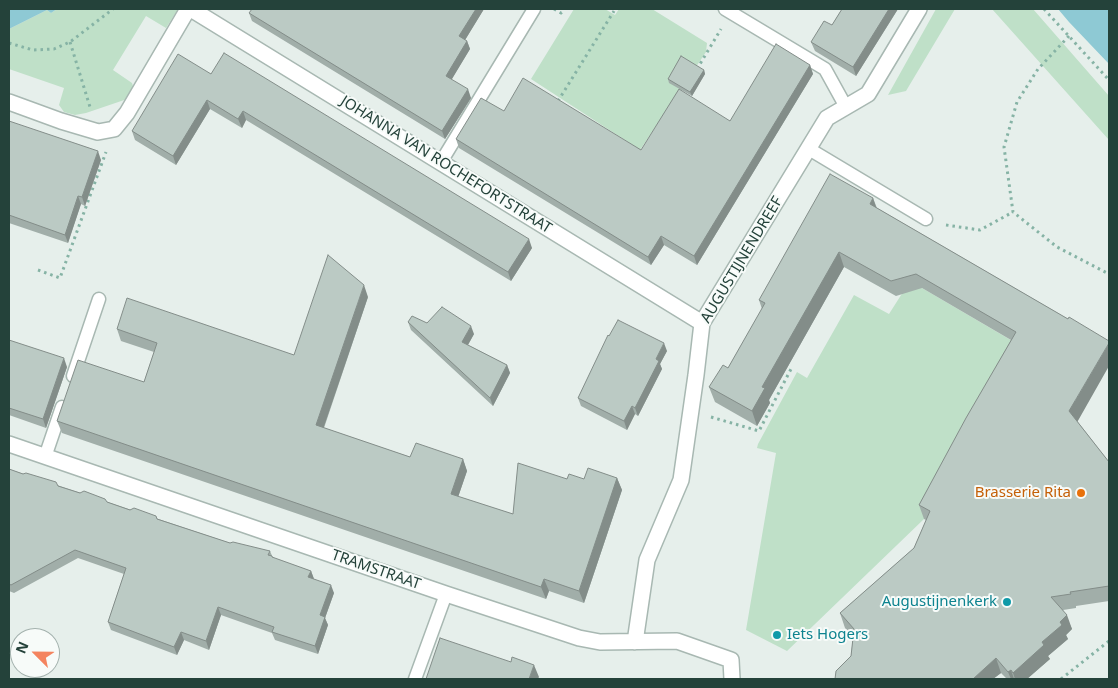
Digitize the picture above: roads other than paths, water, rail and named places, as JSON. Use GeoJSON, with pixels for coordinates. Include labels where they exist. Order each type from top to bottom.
{"type":"FeatureCollection","features":[{"type":"Feature","properties":{"kind":"street"},"geometry":{"type":"LineString","coordinates":[[9,102],[60,121],[98,132],[114,129],[189,9]]}},
{"type":"Feature","properties":{"kind":"street","name":"JOHANNA VAN ROCHEFORTSTRAAT"},"geometry":{"type":"LineString","coordinates":[[189,9],[702,323]]}},
{"type":"Feature","properties":{"kind":"street","name":"AUGUSTIJNENDREEF"},"geometry":{"type":"LineString","coordinates":[[635,642],[647,560],[681,480],[702,323],[827,118],[868,94],[919,9]]}},
{"type":"Feature","properties":{"kind":"street","name":"TRAMSTRAAT"},"geometry":{"type":"LineString","coordinates":[[9,444],[579,638],[600,642],[677,641],[732,660],[732,679]]}},
{"type":"Feature","properties":{"kind":"lane"},"geometry":{"type":"LineString","coordinates":[[441,162],[534,9]]}},
{"type":"Feature","properties":{"kind":"lane"},"geometry":{"type":"LineString","coordinates":[[728,10],[825,70],[846,107]]}},
{"type":"Feature","properties":{"kind":"lane"},"geometry":{"type":"LineString","coordinates":[[809,149],[926,219]]}},
{"type":"Feature","properties":{"kind":"lane"},"geometry":{"type":"LineString","coordinates":[[45,457],[99,299]]}},
{"type":"Feature","properties":{"kind":"lane"},"geometry":{"type":"LineString","coordinates":[[415,679],[446,594]]}},
{"type":"Feature","properties":{"kind":"water"},"geometry":{"type":"Polygon","coordinates":[[[9,9],[57,9],[51,13],[47,10],[9,29],[9,9]]]}},
{"type":"Feature","properties":{"kind":"water"},"geometry":{"type":"Polygon","coordinates":[[[1058,9],[1109,9],[1109,64],[1069,22],[1058,9]]]}},
{"type":"Feature","properties":{"kind":"place","name":"Brasserie Rita"},"geometry":{"type":"Point","coordinates":[1081,493]}},
{"type":"Feature","properties":{"kind":"place","name":"Augustijnenkerk"},"geometry":{"type":"Point","coordinates":[1007,602]}},
{"type":"Feature","properties":{"kind":"place","name":"Iets Hogers"},"geometry":{"type":"Point","coordinates":[777,635]}}]}
